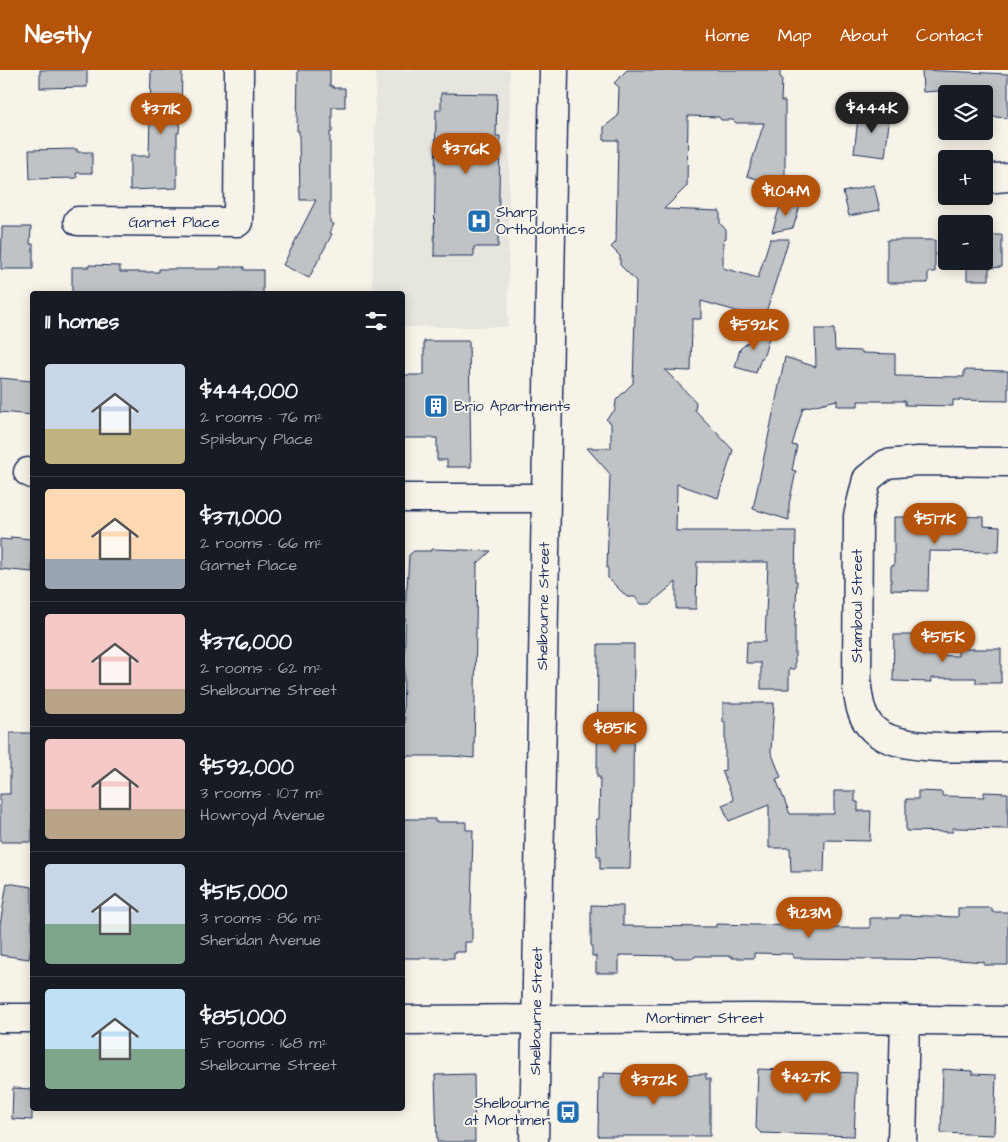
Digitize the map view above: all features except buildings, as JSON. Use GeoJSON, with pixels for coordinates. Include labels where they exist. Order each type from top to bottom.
{"type":"FeatureCollection","features":[{"type":"Feature","properties":{"kind":"street","name":"Garnet Place"},"geometry":{"type":"LineString","coordinates":[[78,221],[238,222],[239,70]]}},
{"type":"Feature","properties":{"kind":"street","name":"Shelbourne Street"},"geometry":{"type":"LineString","coordinates":[[534,1142],[554,70]]}},
{"type":"Feature","properties":{"kind":"street"},"geometry":{"type":"LineString","coordinates":[[993,177],[1008,176]]}},
{"type":"Feature","properties":{"kind":"street","name":"Stamboul Street"},"geometry":{"type":"LineString","coordinates":[[1008,462],[918,461],[886,464],[866,479],[858,516],[857,687],[861,711],[873,730],[898,743],[926,746],[1008,747]]}},
{"type":"Feature","properties":{"kind":"street"},"geometry":{"type":"LineString","coordinates":[[405,498],[546,498]]}},
{"type":"Feature","properties":{"kind":"street"},"geometry":{"type":"LineString","coordinates":[[0,1018],[30,1018]]}},
{"type":"Feature","properties":{"kind":"street","name":"Mortimer Street"},"geometry":{"type":"LineString","coordinates":[[405,1020],[753,1018],[1008,1021]]}},
{"type":"Feature","properties":{"kind":"street"},"geometry":{"type":"LineString","coordinates":[[902,1142],[905,1019]]}},
{"type":"Feature","properties":{"kind":"shaded area"},"geometry":{"type":"Polygon","coordinates":[[[376,70],[510,70],[508,327],[405,327],[405,291],[372,291],[376,70]]]}},
{"type":"Feature","properties":{"kind":"place","name":"Sharp Orthodontics"},"geometry":{"type":"Point","coordinates":[479,221]}},
{"type":"Feature","properties":{"kind":"place","name":"Brio Apartments"},"geometry":{"type":"Point","coordinates":[436,406]}},
{"type":"Feature","properties":{"kind":"place","name":"Shelbourne at Mortimer"},"geometry":{"type":"Point","coordinates":[568,1112]}}]}
